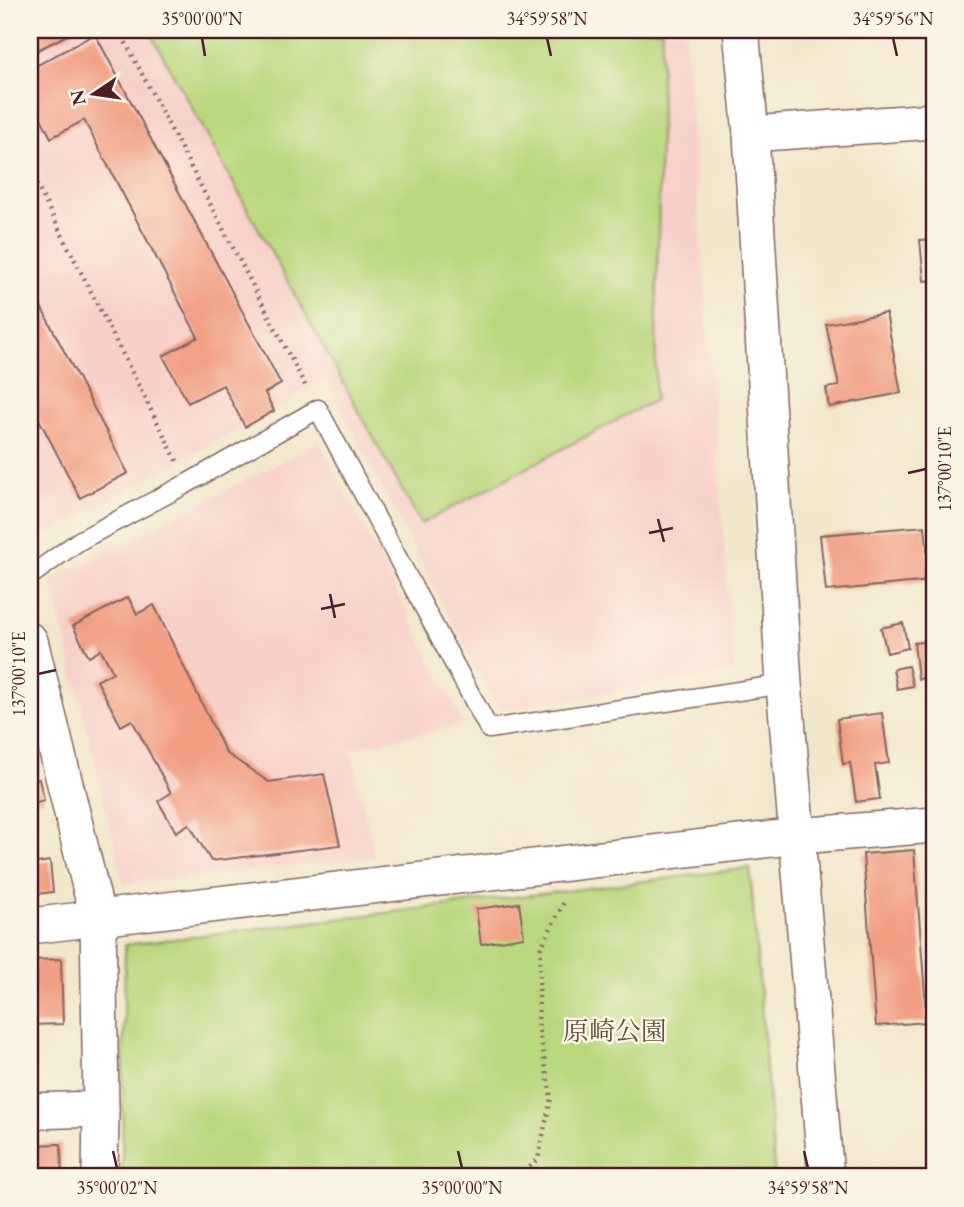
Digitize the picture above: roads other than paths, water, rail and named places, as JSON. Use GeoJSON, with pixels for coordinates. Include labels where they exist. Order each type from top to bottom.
{"type":"FeatureCollection","features":[{"type":"Feature","properties":{"kind":"street"},"geometry":{"type":"LineString","coordinates":[[741,30],[751,134],[784,684],[826,1177]]}},
{"type":"Feature","properties":{"kind":"street"},"geometry":{"type":"LineString","coordinates":[[751,134],[934,121]]}},
{"type":"Feature","properties":{"kind":"street"},"geometry":{"type":"LineString","coordinates":[[30,641],[98,919],[102,1109],[100,1177]]}},
{"type":"Feature","properties":{"kind":"street"},"geometry":{"type":"LineString","coordinates":[[30,926],[798,836],[934,825]]}},
{"type":"Feature","properties":{"kind":"street"},"geometry":{"type":"LineString","coordinates":[[30,1111],[102,1109]]}},
{"type":"Feature","properties":{"kind":"lane"},"geometry":{"type":"LineString","coordinates":[[30,576],[79,541],[318,409],[489,729],[784,684]]}},
{"type":"Feature","properties":{"kind":"park label","name":"原崎公園"},"geometry":{"type":"Point","coordinates":[615,1031]}}]}
